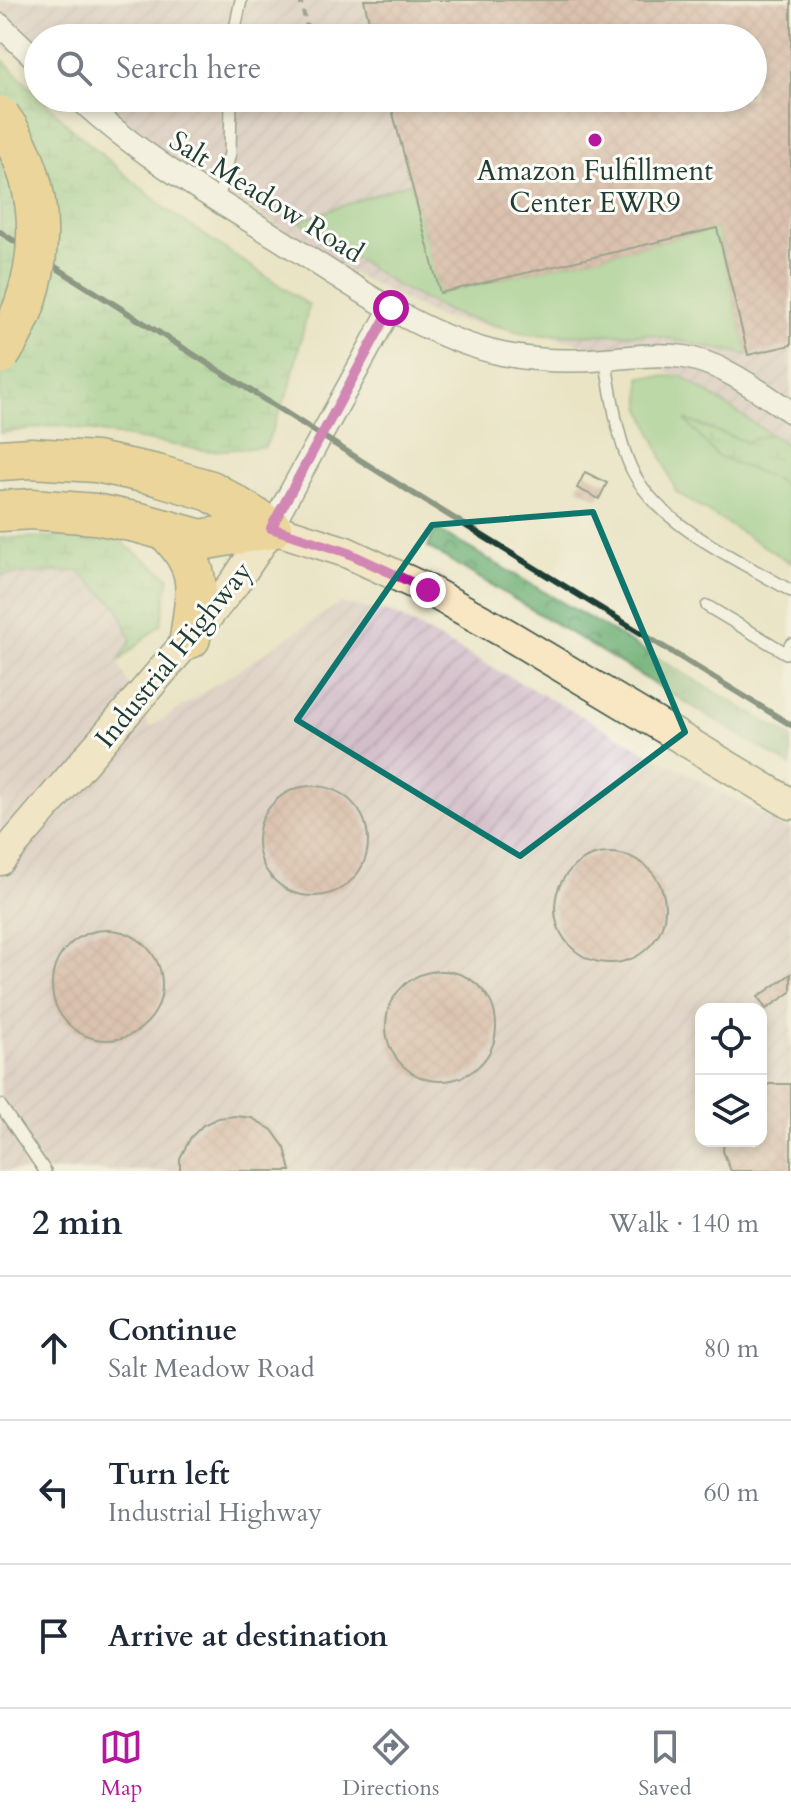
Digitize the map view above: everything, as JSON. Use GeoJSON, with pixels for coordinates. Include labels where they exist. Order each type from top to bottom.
{"type":"FeatureCollection","features":[{"type":"Feature","properties":{"kind":"highway"},"geometry":{"type":"LineString","coordinates":[[0,117],[27,168],[38,231],[38,252],[29,294],[22,315],[0,354]]}},
{"type":"Feature","properties":{"kind":"highway"},"geometry":{"type":"LineString","coordinates":[[0,460],[80,460],[157,475],[211,491],[271,528]]}},
{"type":"Feature","properties":{"kind":"highway"},"geometry":{"type":"LineString","coordinates":[[0,511],[32,509],[95,514],[201,540],[271,528]]}},
{"type":"Feature","properties":{"kind":"highway"},"geometry":{"type":"LineString","coordinates":[[166,530],[183,550],[194,571],[197,588],[190,638]]}},
{"type":"Feature","properties":{"kind":"main road","name":"Industrial Highway"},"geometry":{"type":"LineString","coordinates":[[0,860],[190,638],[235,582],[271,528]]}},
{"type":"Feature","properties":{"kind":"main road"},"geometry":{"type":"LineString","coordinates":[[271,528],[346,552],[428,590],[791,804]]}},
{"type":"Feature","properties":{"kind":"street"},"geometry":{"type":"LineString","coordinates":[[0,25],[24,48]]}},
{"type":"Feature","properties":{"kind":"street","name":"Salt Meadow Road"},"geometry":{"type":"LineString","coordinates":[[97,112],[140,151],[391,308],[445,337],[501,354],[542,360],[653,355],[686,357],[725,371],[791,412]]}},
{"type":"Feature","properties":{"kind":"street"},"geometry":{"type":"LineString","coordinates":[[271,528],[391,308]]}},
{"type":"Feature","properties":{"kind":"lane"},"geometry":{"type":"LineString","coordinates":[[236,24],[241,0]]}},
{"type":"Feature","properties":{"kind":"lane"},"geometry":{"type":"LineString","coordinates":[[218,201],[230,153],[231,112]]}},
{"type":"Feature","properties":{"kind":"lane"},"geometry":{"type":"LineString","coordinates":[[605,359],[624,448],[630,466],[647,492],[668,515],[791,591]]}},
{"type":"Feature","properties":{"kind":"lane"},"geometry":{"type":"LineString","coordinates":[[707,606],[786,653],[791,644]]}},
{"type":"Feature","properties":{"kind":"lane"},"geometry":{"type":"LineString","coordinates":[[0,1105],[45,1171]]}},
{"type":"Feature","properties":{"kind":"path"},"geometry":{"type":"LineString","coordinates":[[300,0],[306,24]]}},
{"type":"Feature","properties":{"kind":"highlighted area"},"geometry":{"type":"Polygon","coordinates":[[[593,512],[685,732],[520,856],[297,720],[432,525],[593,512]]]}},
{"type":"Feature","properties":{"kind":"shaded area"},"geometry":{"type":"Polygon","coordinates":[[[0,0],[791,0],[791,447],[682,376],[576,342],[437,317],[345,270],[102,112],[767,112],[767,24],[24,24],[24,62],[0,46],[0,0]]]}},
{"type":"Feature","properties":{"kind":"shaded area"},"geometry":{"type":"Polygon","coordinates":[[[78,570],[118,606],[131,640],[118,662],[150,728],[340,603],[392,613],[791,830],[791,1171],[0,1171],[0,575],[78,570]]]}},
{"type":"Feature","properties":{"kind":"green space"},"geometry":{"type":"Polygon","coordinates":[[[0,57],[24,81],[24,112],[55,112],[167,210],[309,305],[290,387],[265,447],[208,451],[59,425],[0,433],[0,57]]]}},
{"type":"Feature","properties":{"kind":"green space"},"geometry":{"type":"Polygon","coordinates":[[[411,182],[440,293],[717,228],[748,355],[647,334],[531,335],[454,314],[399,287],[299,221],[411,182]]]}},
{"type":"Feature","properties":{"kind":"green space"},"geometry":{"type":"Polygon","coordinates":[[[682,376],[770,434],[746,442],[687,420],[717,456],[778,480],[791,493],[791,563],[676,492],[641,406],[640,377],[682,376]]]}},
{"type":"Feature","properties":{"kind":"green space"},"geometry":{"type":"Polygon","coordinates":[[[685,420],[746,442],[770,434],[791,447],[791,493],[778,480],[717,456],[685,420]]]}},
{"type":"Feature","properties":{"kind":"green space"},"geometry":{"type":"Polygon","coordinates":[[[435,528],[791,736],[791,766],[428,547],[435,528]]]}},
{"type":"Feature","properties":{"kind":"green space"},"geometry":{"type":"Polygon","coordinates":[[[113,536],[169,577],[161,624],[118,662],[131,640],[118,607],[78,571],[0,575],[0,538],[113,536]]]}},
{"type":"Feature","properties":{"kind":"building","name":"Amazon Fulfillment Center EWR9"},"geometry":{"type":"Polygon","coordinates":[[[364,0],[791,0],[791,345],[748,355],[717,228],[440,293],[393,112],[767,112],[767,24],[370,24],[364,0]]]}},
{"type":"Feature","properties":{"kind":"building"},"geometry":{"type":"Polygon","coordinates":[[[585,472],[607,483],[599,499],[577,488],[585,472]]]}},
{"type":"Feature","properties":{"kind":"building"},"geometry":{"type":"Polygon","coordinates":[[[313,786],[334,790],[352,802],[364,820],[368,841],[364,862],[352,880],[334,892],[313,896],[292,892],[274,880],[262,862],[258,841],[262,820],[274,802],[292,790],[313,786]]]}},
{"type":"Feature","properties":{"kind":"building"},"geometry":{"type":"Polygon","coordinates":[[[610,853],[631,857],[649,869],[661,887],[665,908],[661,929],[649,947],[631,959],[610,963],[589,959],[571,947],[559,929],[555,908],[559,887],[571,869],[589,857],[610,853]]]}},
{"type":"Feature","properties":{"kind":"building"},"geometry":{"type":"Polygon","coordinates":[[[107,930],[128,934],[146,946],[158,964],[162,985],[158,1006],[146,1024],[128,1036],[107,1040],[86,1036],[68,1024],[56,1006],[52,985],[56,964],[68,946],[86,934],[107,930]]]}},
{"type":"Feature","properties":{"kind":"building"},"geometry":{"type":"Polygon","coordinates":[[[441,971],[462,975],[480,987],[492,1005],[496,1026],[492,1047],[480,1065],[462,1077],[441,1081],[420,1077],[402,1065],[390,1047],[386,1026],[390,1005],[402,987],[420,975],[441,971]]]}},
{"type":"Feature","properties":{"kind":"building"},"geometry":{"type":"Polygon","coordinates":[[[791,974],[791,992],[767,1008],[767,1003],[762,1003],[758,997],[791,974]]]}},
{"type":"Feature","properties":{"kind":"building"},"geometry":{"type":"Polygon","coordinates":[[[791,1084],[791,1171],[731,1171],[723,1147],[767,1147],[767,1085],[791,1084]]]}},
{"type":"Feature","properties":{"kind":"building"},"geometry":{"type":"Polygon","coordinates":[[[218,1118],[252,1118],[272,1130],[285,1148],[291,1171],[180,1171],[180,1158],[191,1137],[203,1125],[218,1118]]]}},
{"type":"Feature","properties":{"kind":"railway"},"geometry":{"type":"LineString","coordinates":[[0,232],[398,484],[791,725]]}},
{"type":"Feature","properties":{"kind":"place","name":"Amazon Fulfillment Center EWR9"},"geometry":{"type":"Point","coordinates":[595,140]}},
{"type":"Feature","properties":{"kind":"route"},"geometry":{"type":"LineString","coordinates":[[391,308],[271,528],[346,552],[428,590]]}}]}
